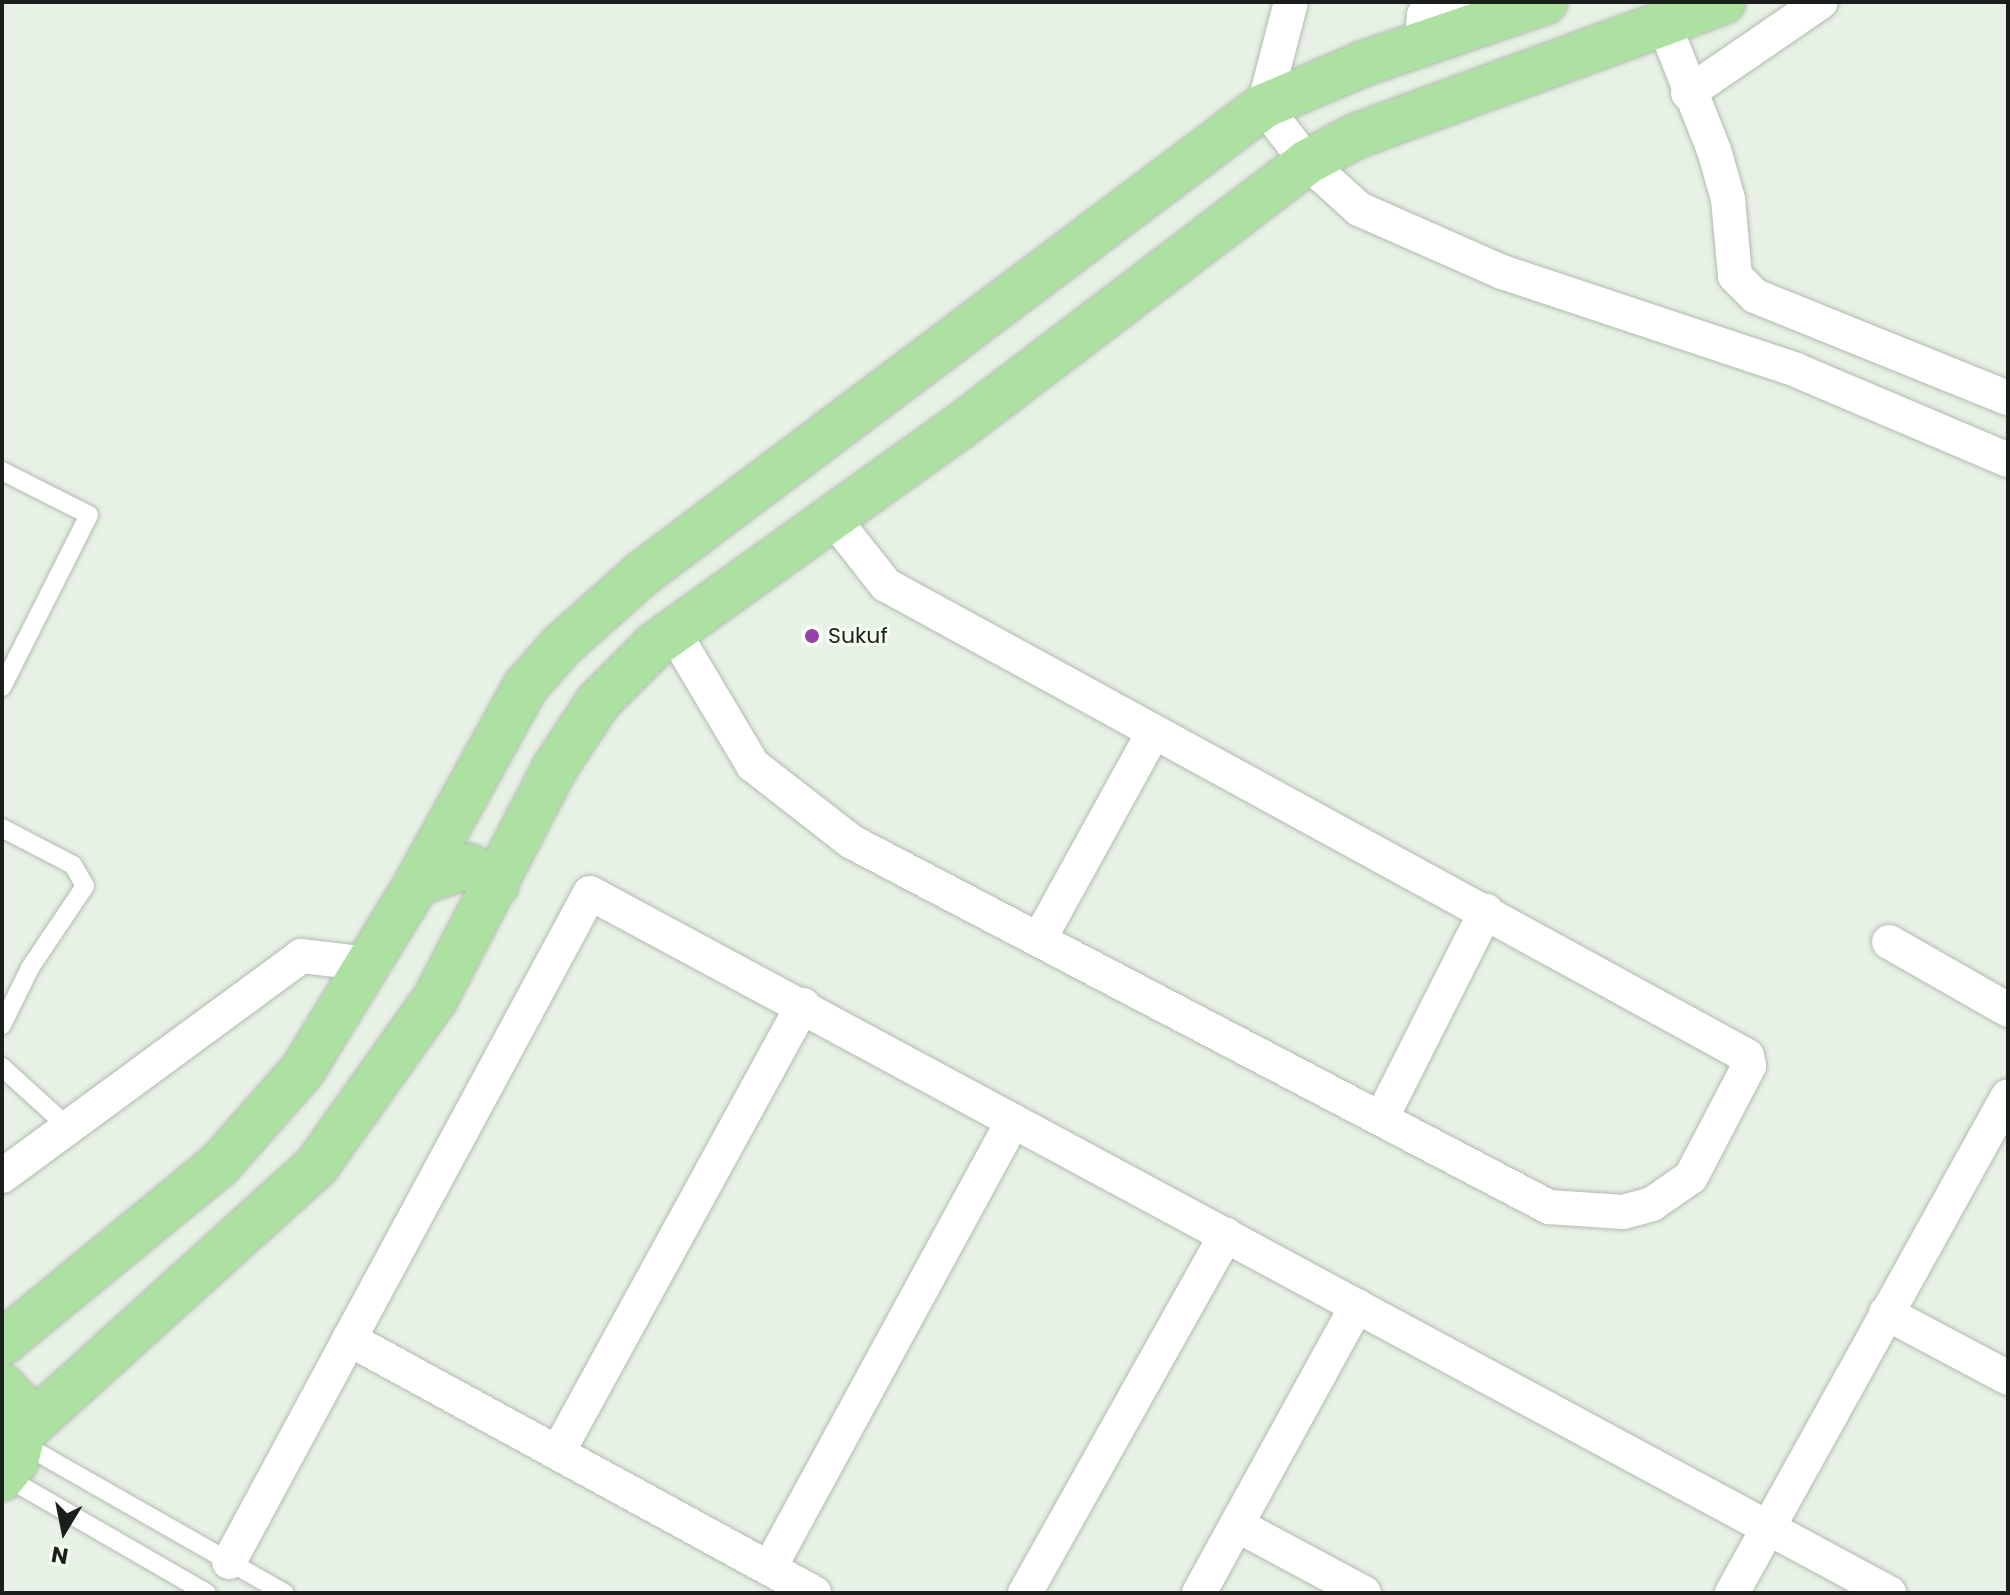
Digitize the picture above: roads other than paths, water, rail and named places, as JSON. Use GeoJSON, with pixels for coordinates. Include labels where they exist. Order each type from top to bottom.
{"type":"FeatureCollection","features":[{"type":"Feature","properties":{"kind":"main road"},"geometry":{"type":"LineString","coordinates":[[2,1343],[219,1165],[302,1071],[417,883],[525,687],[561,646],[643,573],[1264,106],[1421,44],[1545,2]]}},
{"type":"Feature","properties":{"kind":"main road"},"geometry":{"type":"LineString","coordinates":[[13,1457],[317,1165],[435,999],[556,766],[598,702],[673,631],[833,518],[1307,162],[1356,136],[1723,2]]}},
{"type":"Feature","properties":{"kind":"main road"},"geometry":{"type":"LineString","coordinates":[[417,883],[468,866],[496,885]]}},
{"type":"Feature","properties":{"kind":"main road"},"geometry":{"type":"LineString","coordinates":[[2,1386],[16,1401],[13,1457]]}},
{"type":"Feature","properties":{"kind":"street"},"geometry":{"type":"LineString","coordinates":[[1291,2],[1264,106],[1307,162],[1359,209],[1502,272],[1796,370],[2008,460]]}},
{"type":"Feature","properties":{"kind":"street"},"geometry":{"type":"LineString","coordinates":[[1421,44],[1424,15],[1454,2]]}},
{"type":"Feature","properties":{"kind":"street"},"geometry":{"type":"LineString","coordinates":[[1688,93],[1821,2]]}},
{"type":"Feature","properties":{"kind":"street"},"geometry":{"type":"LineString","coordinates":[[1664,24],[1728,199],[1735,276],[1755,296],[2008,398]]}},
{"type":"Feature","properties":{"kind":"street"},"geometry":{"type":"LineString","coordinates":[[673,631],[727,728],[779,790],[852,842],[1041,936],[1549,1207],[1623,1212],[1652,1204],[1691,1177],[1749,1066],[1732,1046],[886,585],[833,518]]}},
{"type":"Feature","properties":{"kind":"street"},"geometry":{"type":"LineString","coordinates":[[1041,936],[1153,733]]}},
{"type":"Feature","properties":{"kind":"street"},"geometry":{"type":"LineString","coordinates":[[229,1562],[590,893],[803,1005],[1889,1593]]}},
{"type":"Feature","properties":{"kind":"street"},"geometry":{"type":"LineString","coordinates":[[1382,1117],[1486,911]]}},
{"type":"Feature","properties":{"kind":"street"},"geometry":{"type":"LineString","coordinates":[[1889,942],[2008,1010]]}},
{"type":"Feature","properties":{"kind":"street"},"geometry":{"type":"LineString","coordinates":[[2,1176],[301,956],[368,964]]}},
{"type":"Feature","properties":{"kind":"street"},"geometry":{"type":"LineString","coordinates":[[558,1452],[803,1005]]}},
{"type":"Feature","properties":{"kind":"street"},"geometry":{"type":"LineString","coordinates":[[1732,1593],[2008,1096]]}},
{"type":"Feature","properties":{"kind":"street"},"geometry":{"type":"LineString","coordinates":[[770,1567],[1013,1121]]}},
{"type":"Feature","properties":{"kind":"street"},"geometry":{"type":"LineString","coordinates":[[1025,1593],[1226,1235]]}},
{"type":"Feature","properties":{"kind":"street"},"geometry":{"type":"LineString","coordinates":[[1199,1593],[1357,1306]]}},
{"type":"Feature","properties":{"kind":"street"},"geometry":{"type":"LineString","coordinates":[[1886,1313],[2008,1378]]}},
{"type":"Feature","properties":{"kind":"street"},"geometry":{"type":"LineString","coordinates":[[349,1339],[814,1593]]}},
{"type":"Feature","properties":{"kind":"street"},"geometry":{"type":"LineString","coordinates":[[1237,1525],[1364,1593]]}},
{"type":"Feature","properties":{"kind":"lane"},"geometry":{"type":"LineString","coordinates":[[2,471],[89,515],[2,687]]}},
{"type":"Feature","properties":{"kind":"lane"},"geometry":{"type":"LineString","coordinates":[[2,828],[73,865],[85,886],[30,968],[2,1025]]}},
{"type":"Feature","properties":{"kind":"lane"},"geometry":{"type":"LineString","coordinates":[[2,1067],[68,1127]]}},
{"type":"Feature","properties":{"kind":"lane"},"geometry":{"type":"LineString","coordinates":[[13,1457],[229,1562],[284,1593]]}},
{"type":"Feature","properties":{"kind":"lane"},"geometry":{"type":"LineString","coordinates":[[13,1457],[207,1593]]}},
{"type":"Feature","properties":{"kind":"place","name":"Sukuf"},"geometry":{"type":"Point","coordinates":[812,636]}}]}
